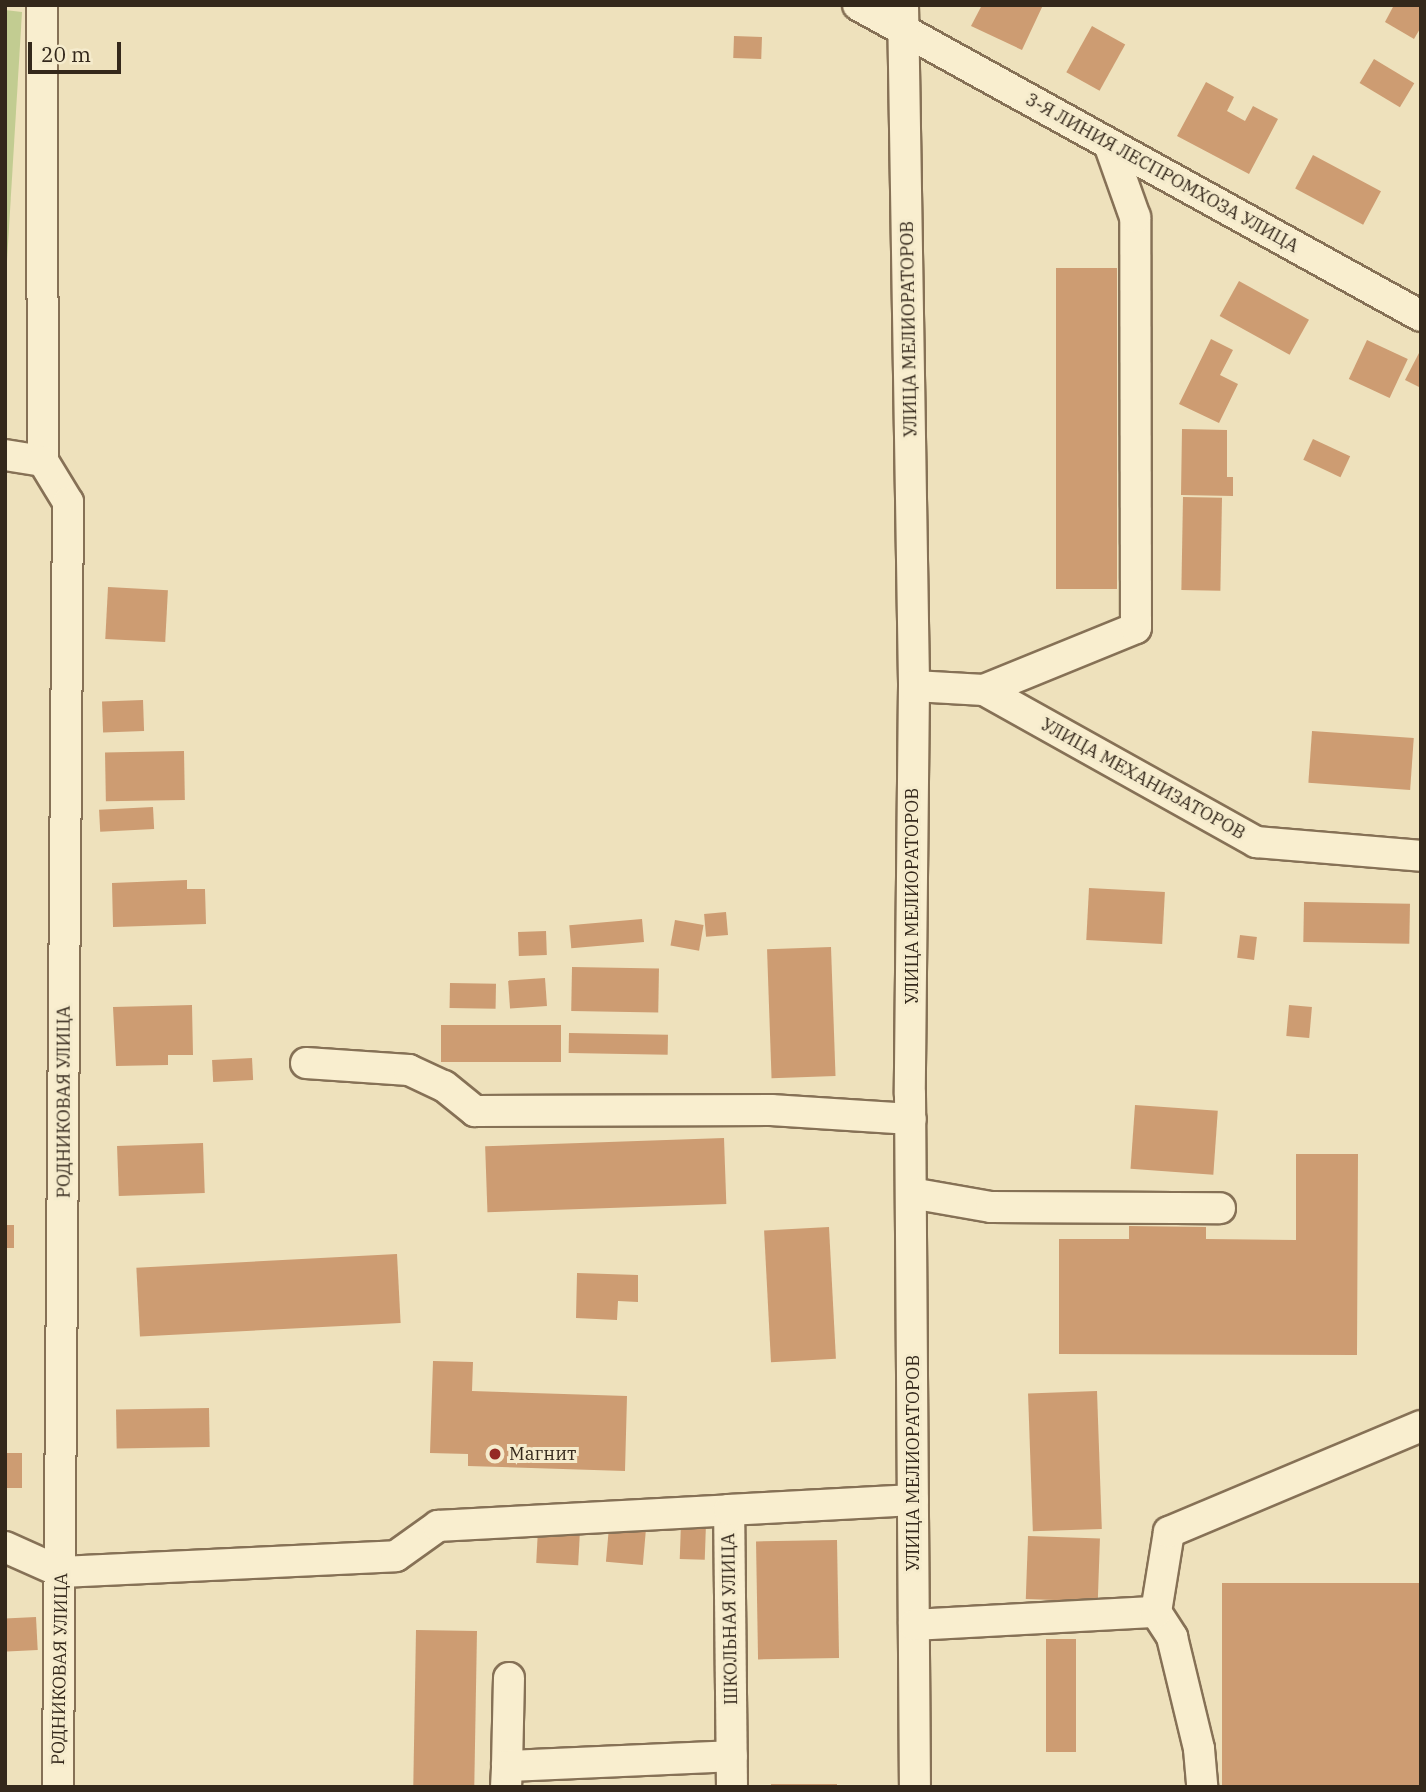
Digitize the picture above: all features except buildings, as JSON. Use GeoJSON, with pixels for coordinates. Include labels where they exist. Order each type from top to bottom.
{"type":"FeatureCollection","features":[{"type":"Feature","properties":{"kind":"street"},"geometry":{"type":"LineString","coordinates":[[5,455],[43,461],[42,5]]}},
{"type":"Feature","properties":{"kind":"street","name":"3-Я ЛИНИЯ ЛЕСПРОМХОЗА УЛИЦА"},"geometry":{"type":"LineString","coordinates":[[858,5],[904,18],[1109,144],[1421,316]]}},
{"type":"Feature","properties":{"kind":"street","name":"УЛИЦА МЕЛИОРАТОРОВ"},"geometry":{"type":"LineString","coordinates":[[904,18],[914,686],[911,1193],[915,1787]]}},
{"type":"Feature","properties":{"kind":"street"},"geometry":{"type":"LineString","coordinates":[[984,690],[1136,628],[1135,217],[1109,144]]}},
{"type":"Feature","properties":{"kind":"street","name":"РОДНИКОВАЯ УЛИЦА"},"geometry":{"type":"LineString","coordinates":[[43,461],[68,502],[58,1787]]}},
{"type":"Feature","properties":{"kind":"street","name":"УЛИЦА МЕХАНИЗАТОРОВ"},"geometry":{"type":"LineString","coordinates":[[914,686],[984,690],[1256,842],[1421,856]]}},
{"type":"Feature","properties":{"kind":"street"},"geometry":{"type":"LineString","coordinates":[[306,1063],[410,1070],[444,1086],[475,1111],[771,1110],[911,1119]]}},
{"type":"Feature","properties":{"kind":"street"},"geometry":{"type":"LineString","coordinates":[[911,1193],[991,1207],[1220,1208]]}},
{"type":"Feature","properties":{"kind":"street"},"geometry":{"type":"LineString","coordinates":[[1202,1787],[1199,1749],[1172,1637],[1156,1612],[1170,1532],[1421,1426]]}},
{"type":"Feature","properties":{"kind":"street","name":"ШКОЛЬНАЯ УЛИЦА"},"geometry":{"type":"LineString","coordinates":[[732,1787],[729,1510],[913,1500]]}},
{"type":"Feature","properties":{"kind":"street"},"geometry":{"type":"LineString","coordinates":[[5,1547],[61,1572],[396,1556],[438,1526],[729,1510]]}},
{"type":"Feature","properties":{"kind":"street"},"geometry":{"type":"LineString","coordinates":[[914,1625],[1156,1612]]}},
{"type":"Feature","properties":{"kind":"street"},"geometry":{"type":"LineString","coordinates":[[509,1678],[507,1776],[732,1756]]}},
{"type":"Feature","properties":{"kind":"green space"},"geometry":{"type":"Polygon","coordinates":[[[5,10],[22,12],[5,294],[5,10]]]}},
{"type":"Feature","properties":{"kind":"place","name":"Магнит"},"geometry":{"type":"Point","coordinates":[495,1454]}}]}
